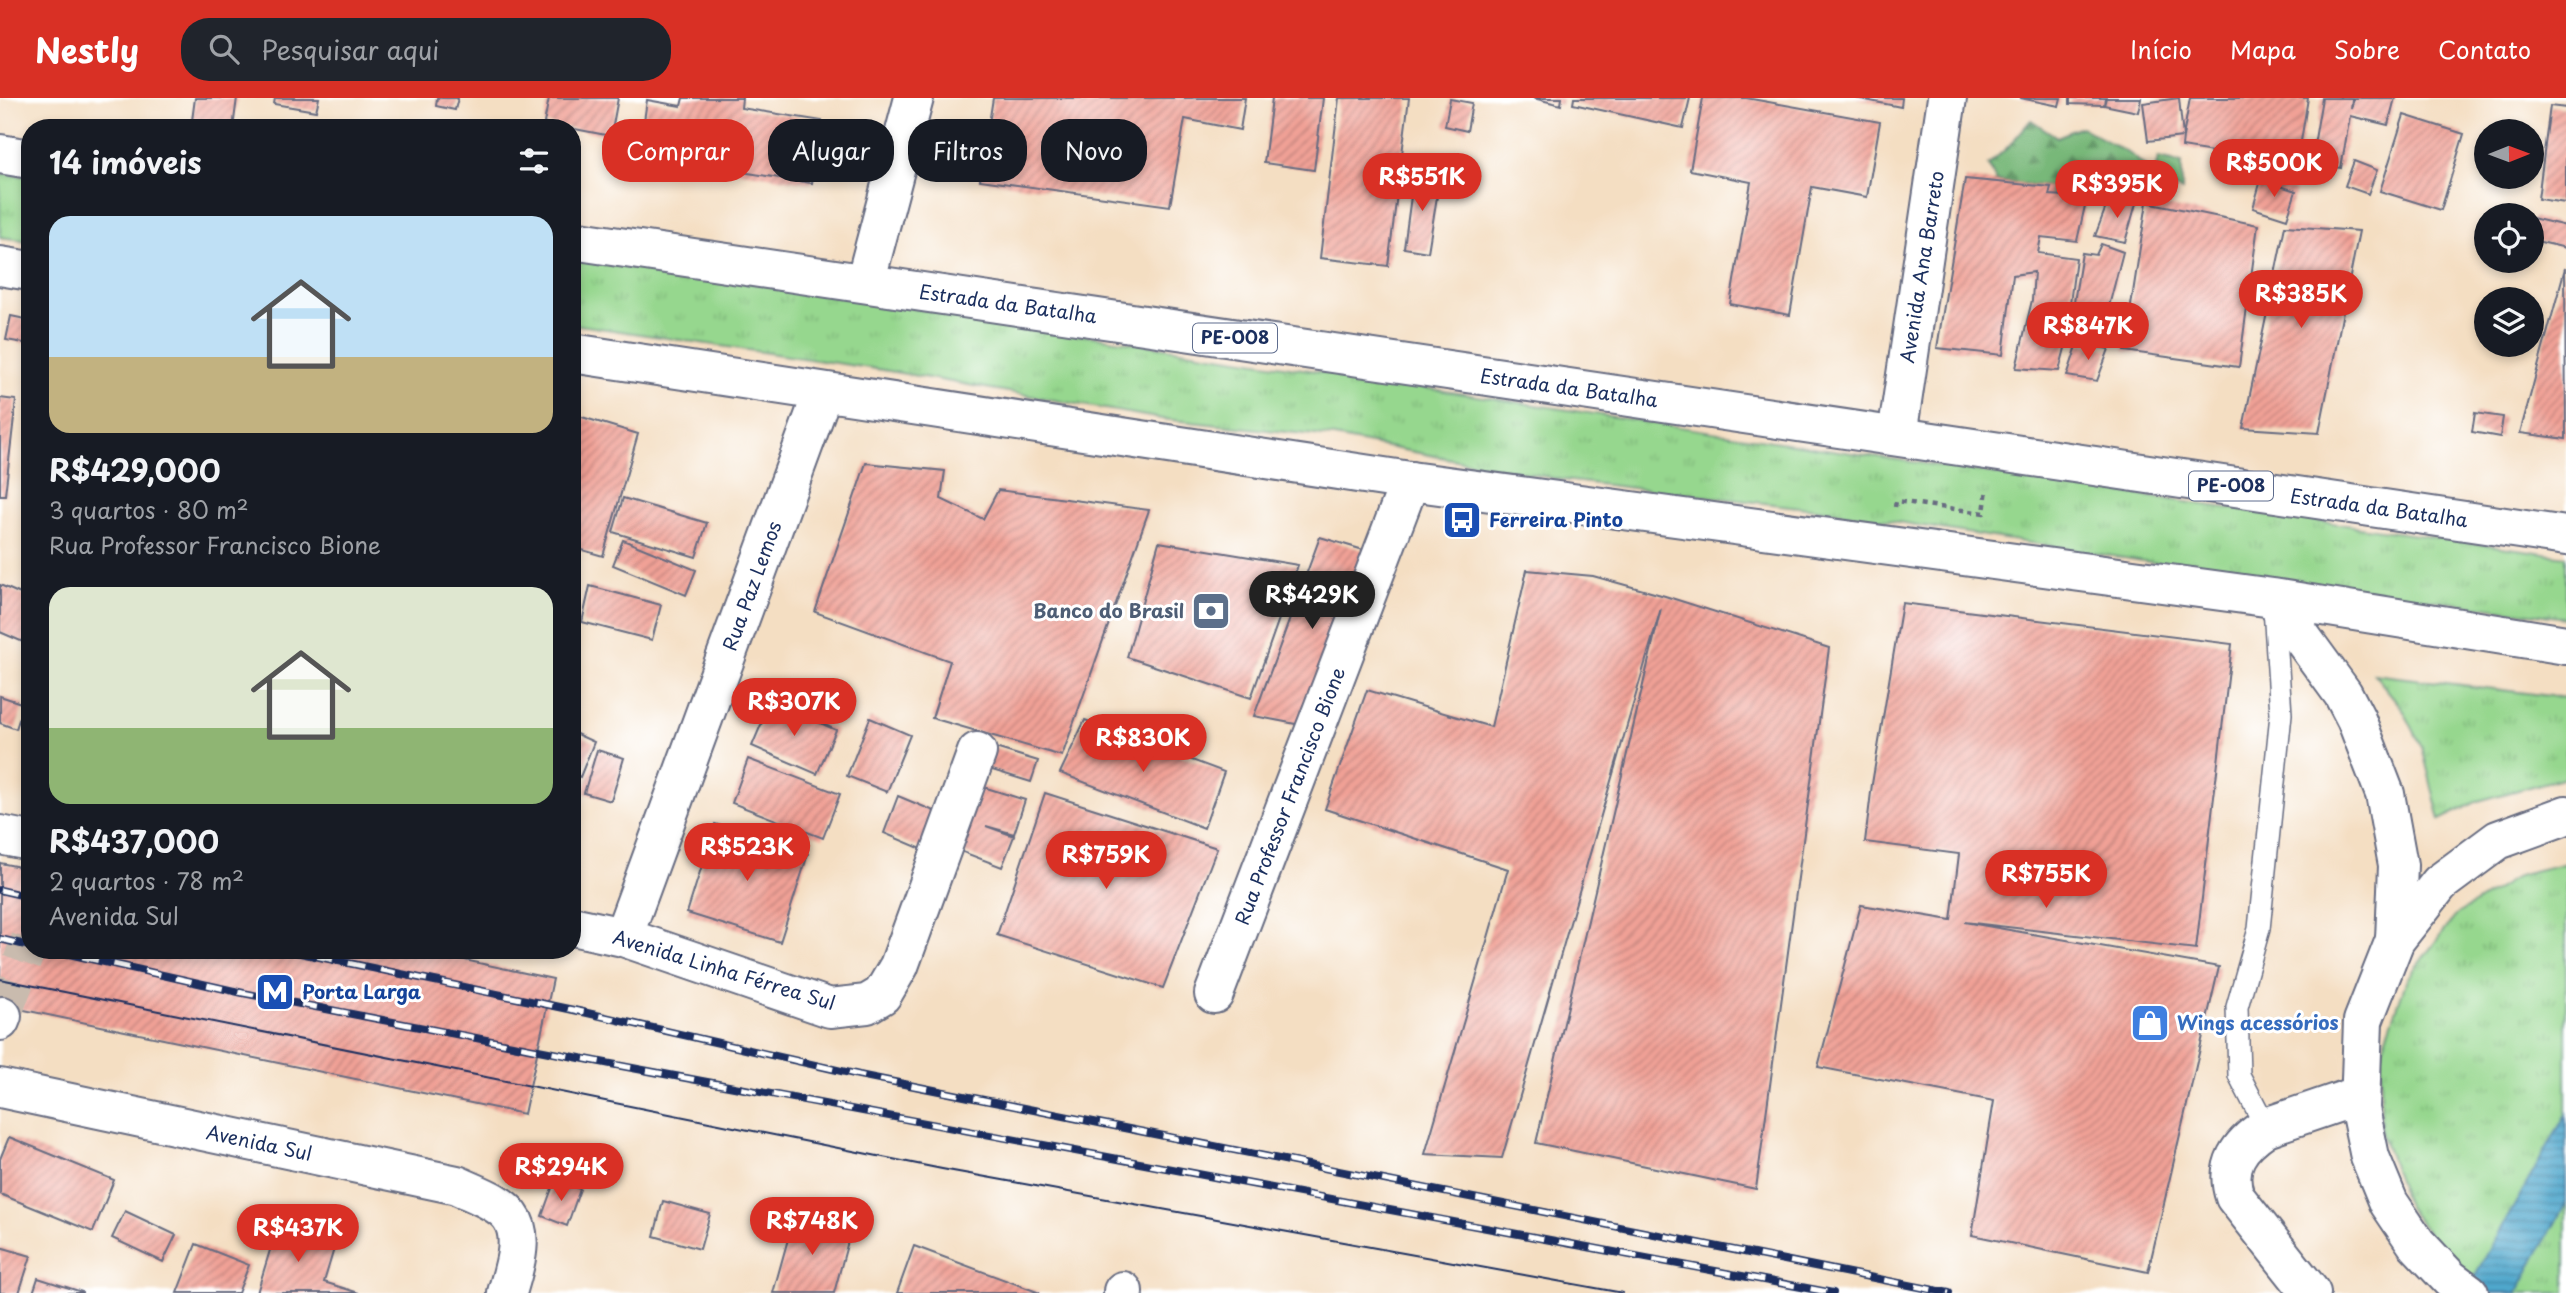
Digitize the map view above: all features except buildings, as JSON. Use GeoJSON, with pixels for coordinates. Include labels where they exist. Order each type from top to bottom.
{"type":"FeatureCollection","features":[{"type":"Feature","properties":{"kind":"main road"},"geometry":{"type":"LineString","coordinates":[[866,283],[914,98]]}},
{"type":"Feature","properties":{"kind":"main road","name":"Avenida Ana Barreto"},"geometry":{"type":"LineString","coordinates":[[1897,436],[1947,98]]}},
{"type":"Feature","properties":{"kind":"main road"},"geometry":{"type":"LineString","coordinates":[[0,154],[21,158]]}},
{"type":"Feature","properties":{"kind":"main road","name":"Estrada da Batalha"},"geometry":{"type":"LineString","coordinates":[[581,241],[2566,536]]}},
{"type":"Feature","properties":{"kind":"main road"},"geometry":{"type":"LineString","coordinates":[[0,267],[21,270]]}},
{"type":"Feature","properties":{"kind":"main road"},"geometry":{"type":"LineString","coordinates":[[581,354],[1410,481],[2273,598],[2566,645]]}},
{"type":"Feature","properties":{"kind":"main road","name":"Rua Paz Lemos"},"geometry":{"type":"LineString","coordinates":[[623,937],[823,392]]}},
{"type":"Feature","properties":{"kind":"main road","name":"Rua Professor Francisco Bione"},"geometry":{"type":"LineString","coordinates":[[1214,994],[1410,481]]}},
{"type":"Feature","properties":{"kind":"main road"},"geometry":{"type":"LineString","coordinates":[[2273,598],[2343,694],[2356,719],[2385,794],[2398,865],[2395,940]]}},
{"type":"Feature","properties":{"kind":"main road","name":"Avenida Linha Férrea Sul"},"geometry":{"type":"LineString","coordinates":[[581,928],[623,937],[830,1008],[867,1004],[882,995],[899,966],[977,752]]}},
{"type":"Feature","properties":{"kind":"main road"},"geometry":{"type":"LineString","coordinates":[[2459,1286],[2416,1243],[2389,1203],[2370,1157],[2360,1109],[2363,1021],[2395,940],[2440,883],[2498,841],[2566,816]]}},
{"type":"Feature","properties":{"kind":"main road"},"geometry":{"type":"LineString","coordinates":[[0,835],[21,839]]}},
{"type":"Feature","properties":{"kind":"main road","name":"Avenida Sul"},"geometry":{"type":"LineString","coordinates":[[0,1088],[457,1185],[493,1203],[510,1216],[518,1236],[514,1269],[507,1293]]}},
{"type":"Feature","properties":{"kind":"main road"},"geometry":{"type":"LineString","coordinates":[[2311,1293],[2235,1197],[2230,1182],[2231,1168],[2240,1150],[2253,1135],[2266,1127],[2360,1095]]}},
{"type":"Feature","properties":{"kind":"lane"},"geometry":{"type":"LineString","coordinates":[[2266,1127],[2239,1075],[2237,1007],[2259,929],[2281,713],[2273,598]]}},
{"type":"Feature","properties":{"kind":"path"},"geometry":{"type":"LineString","coordinates":[[1888,546],[1896,501],[1984,513],[1990,450]]}},
{"type":"Feature","properties":{"kind":"green space"},"geometry":{"type":"Polygon","coordinates":[[[2031,120],[2057,137],[2081,127],[2133,156],[2154,175],[2158,158],[2182,163],[2182,191],[2164,183],[2154,190],[2147,202],[2049,195],[2051,187],[1996,181],[1988,165],[2031,120]]]}},
{"type":"Feature","properties":{"kind":"green space"},"geometry":{"type":"Polygon","coordinates":[[[0,173],[21,176],[21,240],[0,237],[0,173]]]}},
{"type":"Feature","properties":{"kind":"green space"},"geometry":{"type":"Polygon","coordinates":[[[581,256],[1817,448],[2566,556],[2566,618],[2162,564],[1816,509],[1563,480],[1334,437],[1162,419],[883,370],[581,325],[581,256]]]}},
{"type":"Feature","properties":{"kind":"green space"},"geometry":{"type":"Polygon","coordinates":[[[2374,674],[2566,698],[2566,777],[2478,801],[2440,820],[2422,747],[2403,709],[2374,674]]]}},
{"type":"Feature","properties":{"kind":"green space"},"geometry":{"type":"Polygon","coordinates":[[[2566,863],[2566,1293],[2494,1293],[2454,1267],[2407,1206],[2381,1132],[2381,1054],[2407,979],[2455,916],[2521,874],[2566,863]]]}},
{"type":"Feature","properties":{"kind":"water"},"geometry":{"type":"Polygon","coordinates":[[[2566,1114],[2566,1203],[2517,1293],[2465,1293],[2566,1114]]]}},
{"type":"Feature","properties":{"kind":"tunnel"},"geometry":{"type":"LineString","coordinates":[[2,1016],[23,959]]}},
{"type":"Feature","properties":{"kind":"tram line"},"geometry":{"type":"LineString","coordinates":[[0,979],[942,1169],[1623,1293]]}},
{"type":"Feature","properties":{"kind":"railway"},"geometry":{"type":"LineString","coordinates":[[0,890],[21,895]]}},
{"type":"Feature","properties":{"kind":"railway"},"geometry":{"type":"LineString","coordinates":[[0,939],[21,944]]}},
{"type":"Feature","properties":{"kind":"railway"},"geometry":{"type":"LineString","coordinates":[[91,959],[243,993],[611,1064],[1833,1293]]}},
{"type":"Feature","properties":{"kind":"railway"},"geometry":{"type":"LineString","coordinates":[[329,959],[583,1012],[859,1075],[1949,1293]]}},
{"type":"Feature","properties":{"kind":"place","name":"Ferreira Pinto"},"geometry":{"type":"Point","coordinates":[1462,520]}},
{"type":"Feature","properties":{"kind":"place","name":"Banco do Brasil"},"geometry":{"type":"Point","coordinates":[1211,611]}},
{"type":"Feature","properties":{"kind":"place","name":"Porta Larga"},"geometry":{"type":"Point","coordinates":[275,992]}},
{"type":"Feature","properties":{"kind":"place","name":"Wings acessórios"},"geometry":{"type":"Point","coordinates":[2150,1023]}}]}
